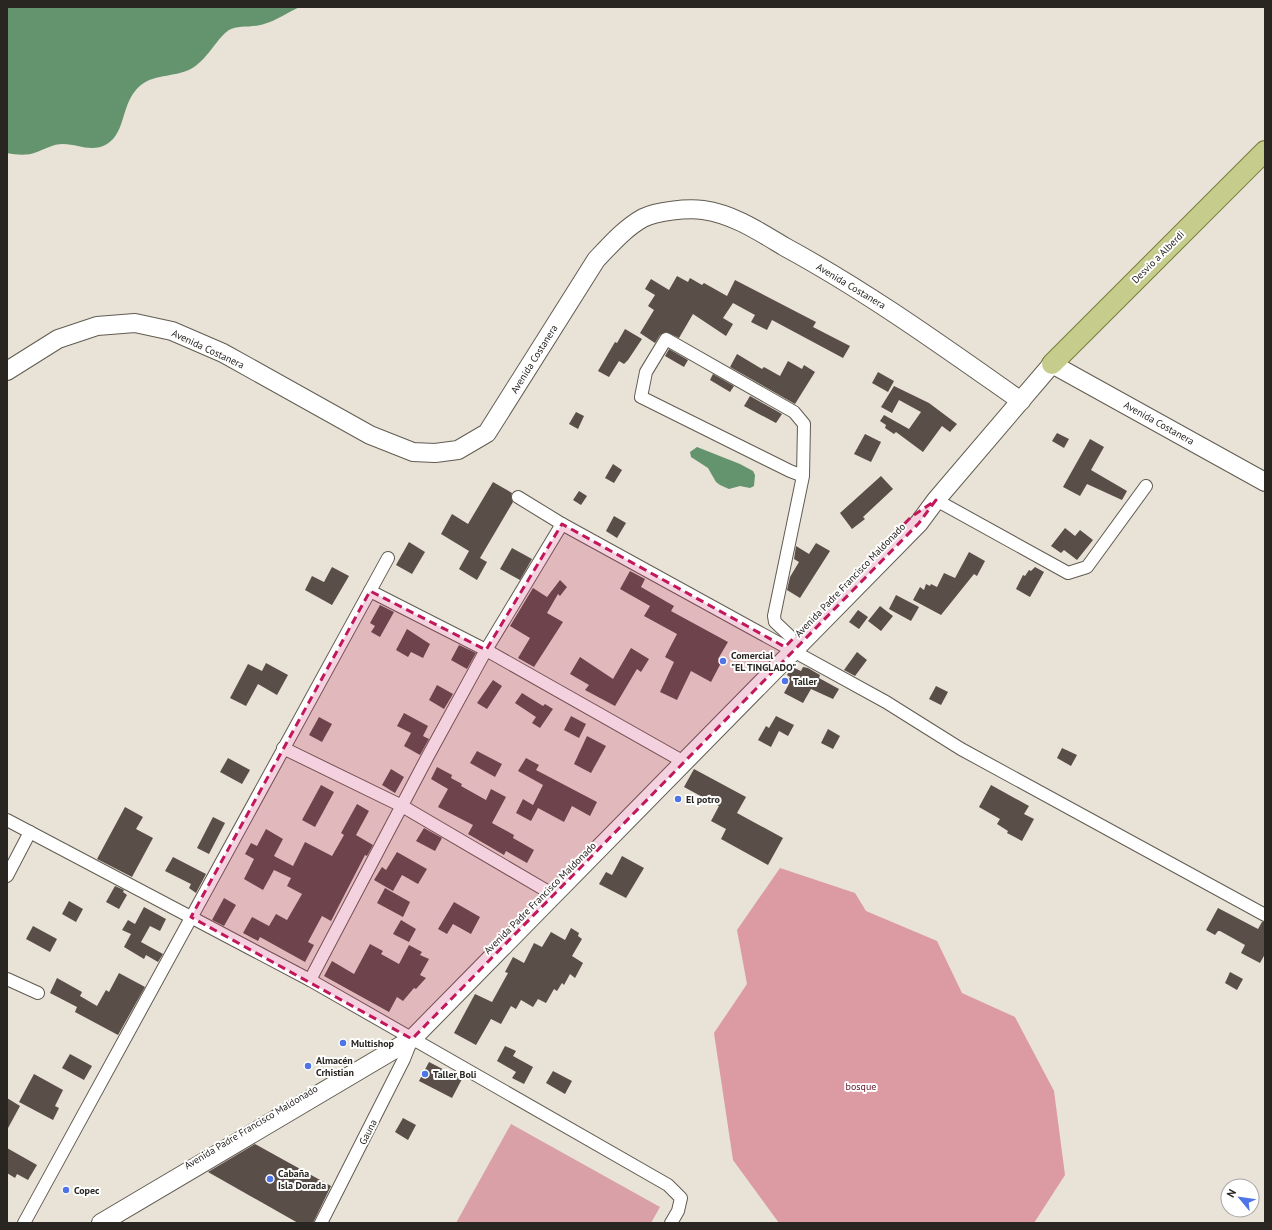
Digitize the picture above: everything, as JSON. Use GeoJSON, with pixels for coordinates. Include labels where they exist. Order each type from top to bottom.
{"type":"FeatureCollection","features":[{"type":"Feature","properties":{"kind":"main road","name":"Desvío a Alberdi"},"geometry":{"type":"LineString","coordinates":[[1052,364],[1265,152]]}},
{"type":"Feature","properties":{"kind":"main road","name":"Avenida Costanera"},"geometry":{"type":"LineString","coordinates":[[7,371],[58,339],[96,326],[135,324],[172,331],[223,354],[370,435],[413,452],[435,453],[458,450],[486,433],[596,260],[618,236],[644,218],[675,210],[703,210],[739,221],[797,253],[885,306],[1021,401]]}},
{"type":"Feature","properties":{"kind":"main road","name":"Avenida Padre Francisco Maldonado"},"geometry":{"type":"LineString","coordinates":[[101,1223],[408,1037],[790,646],[911,517],[936,500],[1052,364]]}},
{"type":"Feature","properties":{"kind":"main road","name":"Avenida Costanera"},"geometry":{"type":"LineString","coordinates":[[1052,364],[1265,482]]}},
{"type":"Feature","properties":{"kind":"main road","name":"Avenida Padre Francisco Maldonado"},"geometry":{"type":"LineString","coordinates":[[88,1223],[408,1037],[547,891],[677,758],[790,646]]}},
{"type":"Feature","properties":{"kind":"street"},"geometry":{"type":"LineString","coordinates":[[790,646],[775,622],[774,616],[803,476],[804,424],[794,412],[666,339],[646,372],[641,397],[790,471],[803,476]]}},
{"type":"Feature","properties":{"kind":"street"},"geometry":{"type":"LineString","coordinates":[[936,500],[1068,573],[1087,567],[1146,486]]}},
{"type":"Feature","properties":{"kind":"street"},"geometry":{"type":"LineString","coordinates":[[518,497],[562,524],[790,646],[886,702],[961,749],[1265,915]]}},
{"type":"Feature","properties":{"kind":"street"},"geometry":{"type":"LineString","coordinates":[[310,980],[486,650],[562,524]]}},
{"type":"Feature","properties":{"kind":"street"},"geometry":{"type":"LineString","coordinates":[[24,1223],[388,558]]}},
{"type":"Feature","properties":{"kind":"street"},"geometry":{"type":"LineString","coordinates":[[370,592],[486,650],[677,758]]}},
{"type":"Feature","properties":{"kind":"street"},"geometry":{"type":"LineString","coordinates":[[284,748],[402,806],[547,891]]}},
{"type":"Feature","properties":{"kind":"street"},"geometry":{"type":"LineString","coordinates":[[7,820],[310,980],[668,1185],[681,1198],[678,1211],[671,1223]]}},
{"type":"Feature","properties":{"kind":"street"},"geometry":{"type":"LineString","coordinates":[[7,876],[30,832]]}},
{"type":"Feature","properties":{"kind":"street"},"geometry":{"type":"LineString","coordinates":[[7,979],[38,994]]}},
{"type":"Feature","properties":{"kind":"street","name":"Gauna"},"geometry":{"type":"LineString","coordinates":[[321,1223],[404,1059],[408,1037]]}},
{"type":"Feature","properties":{"kind":"highlighted area"},"geometry":{"type":"Polygon","coordinates":[[[936,500],[919,523],[412,1039],[191,917],[370,591],[486,650],[562,524],[785,647],[911,517],[936,500]]]}},
{"type":"Feature","properties":{"kind":"shaded area"},"geometry":{"type":"Polygon","coordinates":[[[7,7],[300,7],[268,23],[233,28],[221,37],[204,58],[194,67],[181,73],[147,81],[141,85],[134,92],[126,108],[118,132],[107,144],[101,147],[90,148],[69,144],[59,144],[30,154],[22,155],[7,153],[7,7]]]}},
{"type":"Feature","properties":{"kind":"shaded area"},"geometry":{"type":"Polygon","coordinates":[[[697,447],[740,464],[753,471],[755,475],[754,486],[750,488],[740,486],[729,489],[720,485],[716,482],[708,468],[691,457],[690,452],[697,447]]]}},
{"type":"Feature","properties":{"kind":"shaded area"},"geometry":{"type":"Polygon","coordinates":[[[511,1124],[660,1207],[651,1223],[456,1223],[511,1124]]]}},
{"type":"Feature","properties":{"kind":"green space","name":"bosque"},"geometry":{"type":"Polygon","coordinates":[[[780,868],[855,893],[866,911],[937,941],[962,993],[1015,1017],[1054,1091],[1065,1175],[1034,1223],[779,1223],[733,1160],[714,1033],[747,984],[737,930],[780,868]]]}},
{"type":"Feature","properties":{"kind":"building"},"geometry":{"type":"Polygon","coordinates":[[[677,276],[688,282],[690,278],[702,285],[704,283],[727,296],[735,280],[816,322],[813,327],[850,346],[843,358],[772,320],[767,330],[751,322],[755,315],[733,303],[723,318],[733,324],[726,336],[693,314],[679,338],[666,332],[660,335],[655,343],[640,333],[654,310],[648,306],[655,295],[645,289],[651,279],[669,290],[677,276]]]}},
{"type":"Feature","properties":{"kind":"building"},"geometry":{"type":"Polygon","coordinates":[[[625,329],[642,339],[628,360],[624,364],[619,361],[609,377],[598,371],[615,342],[617,343],[625,329]]]}},
{"type":"Feature","properties":{"kind":"building"},"geometry":{"type":"Polygon","coordinates":[[[669,349],[688,360],[684,367],[665,356],[669,349]]]}},
{"type":"Feature","properties":{"kind":"building"},"geometry":{"type":"Polygon","coordinates":[[[737,354],[762,369],[764,367],[780,376],[788,361],[802,369],[804,365],[815,372],[795,404],[730,367],[737,354]]]}},
{"type":"Feature","properties":{"kind":"building"},"geometry":{"type":"Polygon","coordinates":[[[878,372],[894,381],[888,392],[872,383],[878,372]]]}},
{"type":"Feature","properties":{"kind":"building"},"geometry":{"type":"Polygon","coordinates":[[[713,374],[734,386],[730,392],[710,380],[713,374]]]}},
{"type":"Feature","properties":{"kind":"building"},"geometry":{"type":"Polygon","coordinates":[[[894,386],[929,403],[957,424],[950,432],[942,426],[923,452],[896,432],[894,434],[885,428],[886,425],[880,421],[884,415],[909,429],[921,412],[899,400],[892,413],[881,407],[894,386]]]}},
{"type":"Feature","properties":{"kind":"building"},"geometry":{"type":"Polygon","coordinates":[[[750,396],[782,414],[776,423],[744,406],[750,396]]]}},
{"type":"Feature","properties":{"kind":"building"},"geometry":{"type":"Polygon","coordinates":[[[576,412],[584,416],[578,429],[569,424],[576,412]]]}},
{"type":"Feature","properties":{"kind":"building"},"geometry":{"type":"Polygon","coordinates":[[[1057,433],[1069,439],[1064,448],[1052,441],[1057,433]]]}},
{"type":"Feature","properties":{"kind":"building"},"geometry":{"type":"Polygon","coordinates":[[[865,434],[881,442],[871,462],[854,454],[865,434]]]}},
{"type":"Feature","properties":{"kind":"building"},"geometry":{"type":"Polygon","coordinates":[[[1090,439],[1104,447],[1091,470],[1127,491],[1122,500],[1087,484],[1080,496],[1063,487],[1090,439]]]}},
{"type":"Feature","properties":{"kind":"building"},"geometry":{"type":"Polygon","coordinates":[[[613,464],[622,470],[614,483],[605,478],[613,464]]]}},
{"type":"Feature","properties":{"kind":"building"},"geometry":{"type":"Polygon","coordinates":[[[881,476],[893,489],[863,517],[865,519],[852,529],[840,513],[881,476]]]}},
{"type":"Feature","properties":{"kind":"building"},"geometry":{"type":"Polygon","coordinates":[[[493,482],[512,493],[511,497],[513,502],[480,558],[487,562],[477,580],[459,569],[469,551],[441,534],[452,514],[468,524],[493,482]]]}},
{"type":"Feature","properties":{"kind":"building"},"geometry":{"type":"Polygon","coordinates":[[[579,491],[587,496],[581,505],[573,500],[579,491]]]}},
{"type":"Feature","properties":{"kind":"building"},"geometry":{"type":"Polygon","coordinates":[[[614,516],[626,523],[617,538],[606,531],[614,516]]]}},
{"type":"Feature","properties":{"kind":"building"},"geometry":{"type":"Polygon","coordinates":[[[1065,528],[1075,536],[1080,530],[1093,540],[1077,560],[1064,550],[1061,553],[1051,546],[1065,528]]]}},
{"type":"Feature","properties":{"kind":"building"},"geometry":{"type":"Polygon","coordinates":[[[409,542],[425,552],[412,574],[396,565],[409,542]]]}},
{"type":"Feature","properties":{"kind":"building"},"geometry":{"type":"Polygon","coordinates":[[[816,543],[830,551],[800,598],[787,590],[790,577],[799,562],[794,559],[796,546],[809,554],[816,543]]]}},
{"type":"Feature","properties":{"kind":"building"},"geometry":{"type":"Polygon","coordinates":[[[512,548],[532,559],[520,580],[500,569],[512,548]]]}},
{"type":"Feature","properties":{"kind":"building"},"geometry":{"type":"Polygon","coordinates":[[[969,552],[985,561],[977,576],[974,574],[941,615],[913,600],[920,587],[924,590],[926,584],[930,586],[931,584],[937,587],[944,573],[955,578],[969,552]]]}},
{"type":"Feature","properties":{"kind":"building"},"geometry":{"type":"Polygon","coordinates":[[[332,567],[349,576],[332,605],[305,590],[312,576],[324,582],[332,567]]]}},
{"type":"Feature","properties":{"kind":"building"},"geometry":{"type":"Polygon","coordinates":[[[1035,567],[1044,572],[1030,597],[1016,589],[1023,575],[1025,576],[1029,570],[1031,571],[1035,567]]]}},
{"type":"Feature","properties":{"kind":"building"},"geometry":{"type":"Polygon","coordinates":[[[630,571],[645,579],[641,587],[674,606],[671,611],[728,642],[718,659],[722,661],[711,682],[691,671],[677,700],[660,692],[674,662],[665,657],[677,634],[644,616],[650,606],[620,589],[630,571]]]}},
{"type":"Feature","properties":{"kind":"building"},"geometry":{"type":"Polygon","coordinates":[[[560,580],[567,587],[560,596],[558,594],[547,613],[563,622],[534,667],[518,658],[530,638],[510,626],[533,588],[547,597],[560,580]]]}},
{"type":"Feature","properties":{"kind":"building"},"geometry":{"type":"Polygon","coordinates":[[[896,595],[919,607],[911,621],[889,609],[896,595]]]}},
{"type":"Feature","properties":{"kind":"building"},"geometry":{"type":"Polygon","coordinates":[[[380,605],[394,612],[380,637],[371,632],[375,626],[370,623],[380,605]]]}},
{"type":"Feature","properties":{"kind":"building"},"geometry":{"type":"Polygon","coordinates":[[[880,606],[893,616],[881,631],[868,621],[880,606]]]}},
{"type":"Feature","properties":{"kind":"building"},"geometry":{"type":"Polygon","coordinates":[[[858,610],[868,617],[859,629],[849,622],[858,610]]]}},
{"type":"Feature","properties":{"kind":"building"},"geometry":{"type":"Polygon","coordinates":[[[407,629],[430,644],[423,658],[411,652],[408,657],[396,650],[407,629]]]}},
{"type":"Feature","properties":{"kind":"building"},"geometry":{"type":"Polygon","coordinates":[[[459,645],[476,653],[467,669],[451,660],[459,645]]]}},
{"type":"Feature","properties":{"kind":"building"},"geometry":{"type":"Polygon","coordinates":[[[631,648],[649,659],[641,672],[637,669],[615,706],[585,690],[589,685],[570,674],[580,657],[613,679],[631,648]]]}},
{"type":"Feature","properties":{"kind":"building"},"geometry":{"type":"Polygon","coordinates":[[[857,652],[867,660],[855,676],[844,670],[857,652]]]}},
{"type":"Feature","properties":{"kind":"building"},"geometry":{"type":"Polygon","coordinates":[[[266,663],[288,675],[277,695],[258,684],[246,706],[230,698],[248,664],[262,671],[266,663]]]}},
{"type":"Feature","properties":{"kind":"building"},"geometry":{"type":"Polygon","coordinates":[[[792,667],[801,671],[803,667],[808,668],[820,675],[819,678],[839,689],[833,699],[811,689],[803,703],[784,693],[789,684],[787,683],[790,677],[787,675],[792,667]]]}},
{"type":"Feature","properties":{"kind":"building"},"geometry":{"type":"Polygon","coordinates":[[[493,680],[502,686],[487,709],[477,703],[493,680]]]}},
{"type":"Feature","properties":{"kind":"building"},"geometry":{"type":"Polygon","coordinates":[[[437,685],[453,694],[444,709],[429,700],[437,685]]]}},
{"type":"Feature","properties":{"kind":"building"},"geometry":{"type":"Polygon","coordinates":[[[936,686],[948,692],[941,705],[929,699],[936,686]]]}},
{"type":"Feature","properties":{"kind":"building"},"geometry":{"type":"Polygon","coordinates":[[[522,693],[543,706],[545,704],[553,709],[540,728],[532,723],[536,717],[515,703],[522,693]]]}},
{"type":"Feature","properties":{"kind":"building"},"geometry":{"type":"Polygon","coordinates":[[[404,713],[428,726],[423,736],[429,739],[420,755],[404,746],[411,733],[397,726],[404,713]]]}},
{"type":"Feature","properties":{"kind":"building"},"geometry":{"type":"Polygon","coordinates":[[[571,716],[586,724],[579,738],[564,730],[571,716]]]}},
{"type":"Feature","properties":{"kind":"building"},"geometry":{"type":"Polygon","coordinates":[[[776,716],[794,725],[788,736],[779,731],[771,747],[758,740],[766,726],[769,728],[776,716]]]}},
{"type":"Feature","properties":{"kind":"building"},"geometry":{"type":"Polygon","coordinates":[[[319,717],[332,724],[322,742],[309,735],[319,717]]]}},
{"type":"Feature","properties":{"kind":"building"},"geometry":{"type":"Polygon","coordinates":[[[828,729],[840,736],[833,749],[821,743],[828,729]]]}},
{"type":"Feature","properties":{"kind":"building"},"geometry":{"type":"Polygon","coordinates":[[[587,736],[606,746],[591,773],[574,764],[587,736]]]}},
{"type":"Feature","properties":{"kind":"building"},"geometry":{"type":"Polygon","coordinates":[[[1062,748],[1077,755],[1071,766],[1057,758],[1062,748]]]}},
{"type":"Feature","properties":{"kind":"building"},"geometry":{"type":"Polygon","coordinates":[[[477,751],[502,764],[495,777],[470,763],[477,751]]]}},
{"type":"Feature","properties":{"kind":"building"},"geometry":{"type":"Polygon","coordinates":[[[228,758],[250,770],[242,784],[220,772],[228,758]]]}},
{"type":"Feature","properties":{"kind":"building"},"geometry":{"type":"Polygon","coordinates":[[[526,758],[539,765],[536,770],[597,802],[590,816],[572,806],[564,822],[538,808],[531,821],[516,813],[523,799],[533,805],[543,785],[518,771],[526,758]]]}},
{"type":"Feature","properties":{"kind":"building"},"geometry":{"type":"Polygon","coordinates":[[[437,767],[452,775],[451,778],[462,784],[461,786],[486,800],[491,789],[506,797],[492,823],[514,835],[513,838],[534,850],[527,863],[506,851],[504,855],[468,834],[473,825],[438,807],[448,789],[431,779],[437,767]]]}},
{"type":"Feature","properties":{"kind":"building"},"geometry":{"type":"Polygon","coordinates":[[[391,769],[404,777],[395,793],[382,785],[391,769]]]}},
{"type":"Feature","properties":{"kind":"building"},"geometry":{"type":"Polygon","coordinates":[[[694,769],[746,797],[737,813],[783,838],[768,865],[721,839],[726,829],[711,821],[719,806],[684,787],[694,769]]]}},
{"type":"Feature","properties":{"kind":"building"},"geometry":{"type":"Polygon","coordinates":[[[321,785],[334,792],[315,827],[302,820],[321,785]]]}},
{"type":"Feature","properties":{"kind":"building"},"geometry":{"type":"Polygon","coordinates":[[[991,785],[1029,806],[1024,814],[1034,819],[1022,841],[1007,833],[1008,831],[997,824],[1000,819],[979,807],[991,785]]]}},
{"type":"Feature","properties":{"kind":"building"},"geometry":{"type":"Polygon","coordinates":[[[357,804],[369,811],[356,835],[373,845],[367,856],[365,855],[331,921],[322,916],[308,942],[314,945],[305,962],[260,937],[258,941],[243,933],[252,917],[269,926],[276,914],[287,920],[302,894],[287,886],[291,878],[274,870],[263,890],[244,879],[254,859],[245,854],[251,843],[257,846],[266,829],[283,839],[274,856],[293,866],[305,842],[332,856],[344,835],[341,833],[357,804]]]}},
{"type":"Feature","properties":{"kind":"building"},"geometry":{"type":"Polygon","coordinates":[[[125,807],[143,817],[136,829],[153,838],[132,877],[97,859],[125,807]]]}},
{"type":"Feature","properties":{"kind":"building"},"geometry":{"type":"Polygon","coordinates":[[[213,817],[225,823],[209,854],[197,848],[213,817]]]}},
{"type":"Feature","properties":{"kind":"building"},"geometry":{"type":"Polygon","coordinates":[[[424,828],[442,838],[435,851],[416,841],[424,828]]]}},
{"type":"Feature","properties":{"kind":"building"},"geometry":{"type":"Polygon","coordinates":[[[397,852],[427,869],[418,884],[402,875],[393,891],[374,880],[382,867],[386,870],[397,852]]]}},
{"type":"Feature","properties":{"kind":"building"},"geometry":{"type":"Polygon","coordinates":[[[622,856],[644,868],[626,898],[599,884],[606,872],[612,875],[622,856]]]}},
{"type":"Feature","properties":{"kind":"building"},"geometry":{"type":"Polygon","coordinates":[[[173,857],[206,874],[196,893],[189,888],[191,884],[165,871],[173,857]]]}},
{"type":"Feature","properties":{"kind":"building"},"geometry":{"type":"Polygon","coordinates":[[[115,886],[124,890],[123,892],[127,895],[119,909],[106,902],[115,886]]]}},
{"type":"Feature","properties":{"kind":"building"},"geometry":{"type":"Polygon","coordinates":[[[385,888],[410,902],[403,917],[377,903],[385,888]]]}},
{"type":"Feature","properties":{"kind":"building"},"geometry":{"type":"Polygon","coordinates":[[[224,898],[236,905],[224,926],[212,920],[224,898]]]}},
{"type":"Feature","properties":{"kind":"building"},"geometry":{"type":"Polygon","coordinates":[[[69,901],[83,909],[76,922],[62,914],[69,901]]]}},
{"type":"Feature","properties":{"kind":"building"},"geometry":{"type":"Polygon","coordinates":[[[454,902],[480,917],[471,934],[453,924],[447,934],[438,929],[454,902]]]}},
{"type":"Feature","properties":{"kind":"building"},"geometry":{"type":"Polygon","coordinates":[[[144,907],[166,919],[160,931],[150,926],[141,942],[163,954],[158,962],[146,955],[144,959],[124,947],[131,934],[122,930],[128,920],[135,924],[144,907]]]}},
{"type":"Feature","properties":{"kind":"building"},"geometry":{"type":"Polygon","coordinates":[[[1218,908],[1258,929],[1262,922],[1265,922],[1265,954],[1260,963],[1241,953],[1245,945],[1220,931],[1218,931],[1215,935],[1206,930],[1218,908]]]}},
{"type":"Feature","properties":{"kind":"building"},"geometry":{"type":"Polygon","coordinates":[[[401,920],[416,929],[409,942],[393,934],[401,920]]]}},
{"type":"Feature","properties":{"kind":"building"},"geometry":{"type":"Polygon","coordinates":[[[33,926],[57,939],[50,952],[26,939],[33,926]]]}},
{"type":"Feature","properties":{"kind":"building"},"geometry":{"type":"Polygon","coordinates":[[[571,928],[579,933],[578,936],[582,939],[572,956],[583,963],[575,978],[570,974],[564,985],[562,983],[557,991],[554,989],[546,1003],[538,999],[533,1007],[521,1000],[516,1009],[511,1006],[501,1024],[491,1019],[476,1045],[454,1033],[475,994],[492,1002],[508,973],[505,972],[513,957],[524,963],[534,943],[542,947],[551,932],[565,940],[571,928]]]}},
{"type":"Feature","properties":{"kind":"building"},"geometry":{"type":"Polygon","coordinates":[[[370,944],[383,951],[381,954],[399,964],[409,945],[422,952],[420,955],[429,959],[420,975],[426,978],[416,989],[414,988],[403,1001],[397,997],[389,1012],[324,976],[332,961],[354,974],[370,944]]]}},
{"type":"Feature","properties":{"kind":"building"},"geometry":{"type":"Polygon","coordinates":[[[1230,972],[1243,979],[1237,990],[1225,983],[1230,972]]]}},
{"type":"Feature","properties":{"kind":"building"},"geometry":{"type":"Polygon","coordinates":[[[119,973],[145,987],[118,1035],[75,1012],[77,1007],[50,993],[57,978],[82,992],[80,996],[97,1006],[106,990],[109,992],[119,973]]]}},
{"type":"Feature","properties":{"kind":"building"},"geometry":{"type":"Polygon","coordinates":[[[505,1046],[516,1051],[513,1056],[533,1067],[524,1084],[512,1078],[516,1072],[497,1061],[505,1046]]]}},
{"type":"Feature","properties":{"kind":"building"},"geometry":{"type":"Polygon","coordinates":[[[70,1054],[92,1066],[84,1080],[62,1068],[70,1054]]]}},
{"type":"Feature","properties":{"kind":"building"},"geometry":{"type":"Polygon","coordinates":[[[429,1062],[462,1079],[452,1098],[419,1081],[429,1062]]]}},
{"type":"Feature","properties":{"kind":"building"},"geometry":{"type":"Polygon","coordinates":[[[553,1071],[572,1081],[565,1094],[546,1083],[553,1071]]]}},
{"type":"Feature","properties":{"kind":"building"},"geometry":{"type":"Polygon","coordinates":[[[34,1074],[63,1090],[55,1106],[59,1108],[53,1120],[19,1102],[34,1074]]]}},
{"type":"Feature","properties":{"kind":"building"},"geometry":{"type":"Polygon","coordinates":[[[7,1098],[20,1106],[7,1130],[7,1098]]]}},
{"type":"Feature","properties":{"kind":"building"},"geometry":{"type":"Polygon","coordinates":[[[403,1118],[416,1125],[408,1140],[395,1132],[403,1118]]]}},
{"type":"Feature","properties":{"kind":"building","name":"Cabaña Isla Dorada"},"geometry":{"type":"Polygon","coordinates":[[[255,1144],[331,1186],[313,1223],[298,1223],[208,1172],[255,1144]]]}},
{"type":"Feature","properties":{"kind":"building"},"geometry":{"type":"Polygon","coordinates":[[[7,1148],[37,1165],[28,1180],[17,1174],[15,1178],[7,1173],[7,1148]]]}},
{"type":"Feature","properties":{"kind":"place","name":"Comercial \"EL TINGLADO\""},"geometry":{"type":"Point","coordinates":[723,661]}},
{"type":"Feature","properties":{"kind":"place","name":"Taller"},"geometry":{"type":"Point","coordinates":[785,681]}},
{"type":"Feature","properties":{"kind":"place","name":"El potro"},"geometry":{"type":"Point","coordinates":[678,799]}},
{"type":"Feature","properties":{"kind":"place","name":"Multishop"},"geometry":{"type":"Point","coordinates":[343,1043]}},
{"type":"Feature","properties":{"kind":"place","name":"Almacén Crhistian"},"geometry":{"type":"Point","coordinates":[308,1066]}},
{"type":"Feature","properties":{"kind":"place","name":"Taller Boli"},"geometry":{"type":"Point","coordinates":[425,1074]}},
{"type":"Feature","properties":{"kind":"place","name":"Cabaña Isla Dorada"},"geometry":{"type":"Point","coordinates":[270,1179]}},
{"type":"Feature","properties":{"kind":"place","name":"Copec"},"geometry":{"type":"Point","coordinates":[66,1190]}}]}
